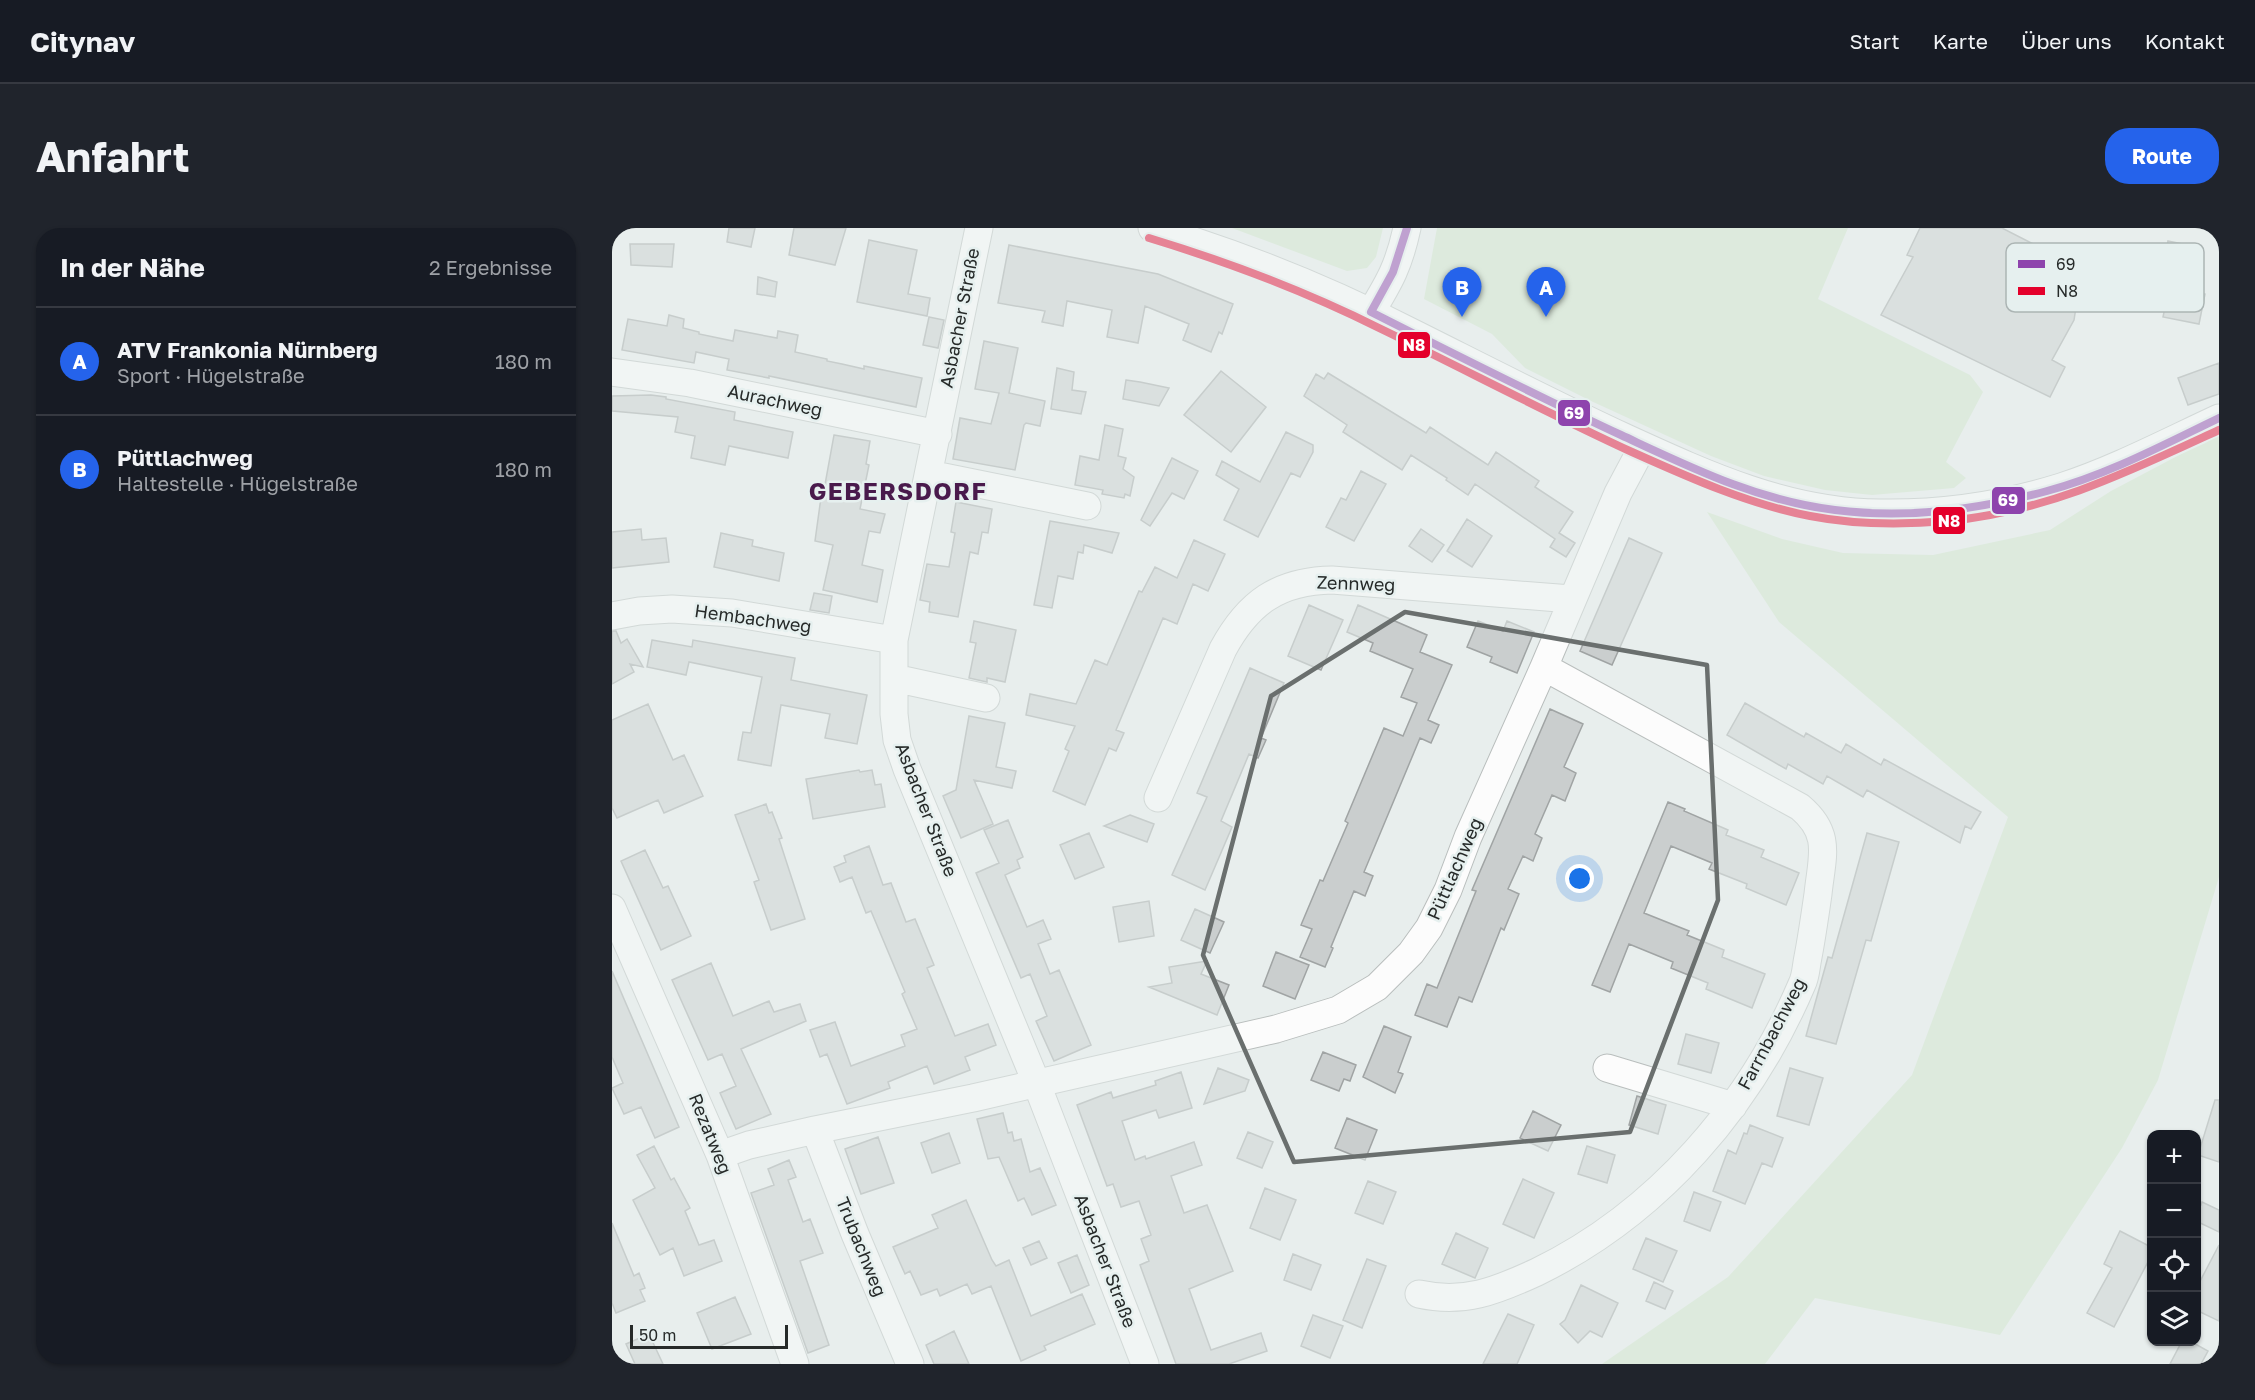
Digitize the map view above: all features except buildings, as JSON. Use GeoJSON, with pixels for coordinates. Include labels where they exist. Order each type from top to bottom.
{"type":"FeatureCollection","features":[{"type":"Feature","properties":{"kind":"street","name":"Asbacher Straße"},"geometry":{"type":"LineString","coordinates":[[979,228],[894,640],[894,714],[897,740],[1036,1082],[1145,1364]]}},
{"type":"Feature","properties":{"kind":"street"},"geometry":{"type":"LineString","coordinates":[[1152,228],[1254,262],[1313,285],[1643,446],[1721,481],[1804,506],[1854,512],[1912,513],[1978,506],[2063,486],[2127,461],[2219,418]]}},
{"type":"Feature","properties":{"kind":"street"},"geometry":{"type":"LineString","coordinates":[[1371,312],[1401,258],[1407,228]]}},
{"type":"Feature","properties":{"kind":"street","name":"Aurachweg"},"geometry":{"type":"LineString","coordinates":[[612,372],[690,383],[938,434]]}},
{"type":"Feature","properties":{"kind":"street","name":"Püttlachweg"},"geometry":{"type":"LineString","coordinates":[[1036,1082],[1312,1019],[1338,1010],[1377,987],[1411,953],[1429,928],[1448,890],[1468,837],[1544,667],[1571,599],[1618,493],[1643,446]]}},
{"type":"Feature","properties":{"kind":"street"},"geometry":{"type":"LineString","coordinates":[[929,474],[1087,506]]}},
{"type":"Feature","properties":{"kind":"street","name":"Zennweg"},"geometry":{"type":"LineString","coordinates":[[1158,798],[1232,634],[1251,608],[1271,595],[1300,583],[1332,580],[1571,599]]}},
{"type":"Feature","properties":{"kind":"street","name":"Hembachweg"},"geometry":{"type":"LineString","coordinates":[[612,616],[672,609],[732,612],[894,640]]}},
{"type":"Feature","properties":{"kind":"street","name":"Farrnbachweg"},"geometry":{"type":"LineString","coordinates":[[1419,1294],[1441,1299],[1492,1291],[1553,1264],[1605,1232],[1664,1184],[1690,1159],[1733,1106],[1768,1050],[1803,981],[1815,920],[1823,842],[1819,828],[1800,807],[1544,667]]}},
{"type":"Feature","properties":{"kind":"street"},"geometry":{"type":"LineString","coordinates":[[894,678],[986,698]]}},
{"type":"Feature","properties":{"kind":"street","name":"Rezatweg"},"geometry":{"type":"LineString","coordinates":[[612,908],[720,1155],[795,1364]]}},
{"type":"Feature","properties":{"kind":"street"},"geometry":{"type":"LineString","coordinates":[[1607,1068],[1733,1106]]}},
{"type":"Feature","properties":{"kind":"street"},"geometry":{"type":"LineString","coordinates":[[720,1155],[749,1145],[973,1098],[1036,1082]]}},
{"type":"Feature","properties":{"kind":"street","name":"Trubachweg"},"geometry":{"type":"LineString","coordinates":[[815,1130],[855,1234],[910,1364]]}},
{"type":"Feature","properties":{"kind":"highlighted area"},"geometry":{"type":"Polygon","coordinates":[[[1405,612],[1707,665],[1718,900],[1630,1132],[1294,1162],[1203,955],[1271,696],[1405,612]]]}},
{"type":"Feature","properties":{"kind":"green space"},"geometry":{"type":"Polygon","coordinates":[[[1232,228],[1383,228],[1376,257],[1367,268],[1347,271],[1232,228]]]}},
{"type":"Feature","properties":{"kind":"green space"},"geometry":{"type":"Polygon","coordinates":[[[1437,228],[1848,228],[1818,299],[1970,375],[1983,392],[1946,462],[1966,478],[1954,488],[1872,495],[1825,490],[1764,476],[1711,456],[1591,401],[1525,368],[1492,334],[1424,299],[1437,228]]]}},
{"type":"Feature","properties":{"kind":"green space"},"geometry":{"type":"Polygon","coordinates":[[[2219,434],[2219,877],[2158,1080],[2122,1148],[2000,1335],[1815,1298],[1765,1364],[1602,1364],[1728,1277],[1912,1075],[2008,817],[1779,622],[1707,512],[1782,539],[1843,553],[1933,555],[2050,530],[2111,491],[2219,434]]]}},
{"type":"Feature","properties":{"kind":"transit line","name":"69"},"geometry":{"type":"LineString","coordinates":[[1371,312],[1393,272],[1407,228]]}},
{"type":"Feature","properties":{"kind":"transit line","name":"N8"},"geometry":{"type":"LineString","coordinates":[[1149,238],[1237,267],[1351,314],[1600,437],[1697,481],[1764,505],[1810,516],[1862,523],[1896,524],[1985,516],[2054,499],[2087,488],[2219,430]]}},
{"type":"Feature","properties":{"kind":"transit line","name":"69"},"geometry":{"type":"LineString","coordinates":[[1371,312],[1558,405],[1699,470],[1779,499],[1835,510],[1888,514],[1915,513],[1968,508],[2021,498],[2091,477],[2219,418]]}},
{"type":"Feature","properties":{"kind":"place","name":"Püttlachweg"},"geometry":{"type":"Point","coordinates":[1462,317]}},
{"type":"Feature","properties":{"kind":"place","name":"ATV Frankonia Nürnberg"},"geometry":{"type":"Point","coordinates":[1546,317]}},
{"type":"Feature","properties":{"kind":"district","name":"GEBERSDORF"},"geometry":{"type":"Point","coordinates":[898,492]}}]}
